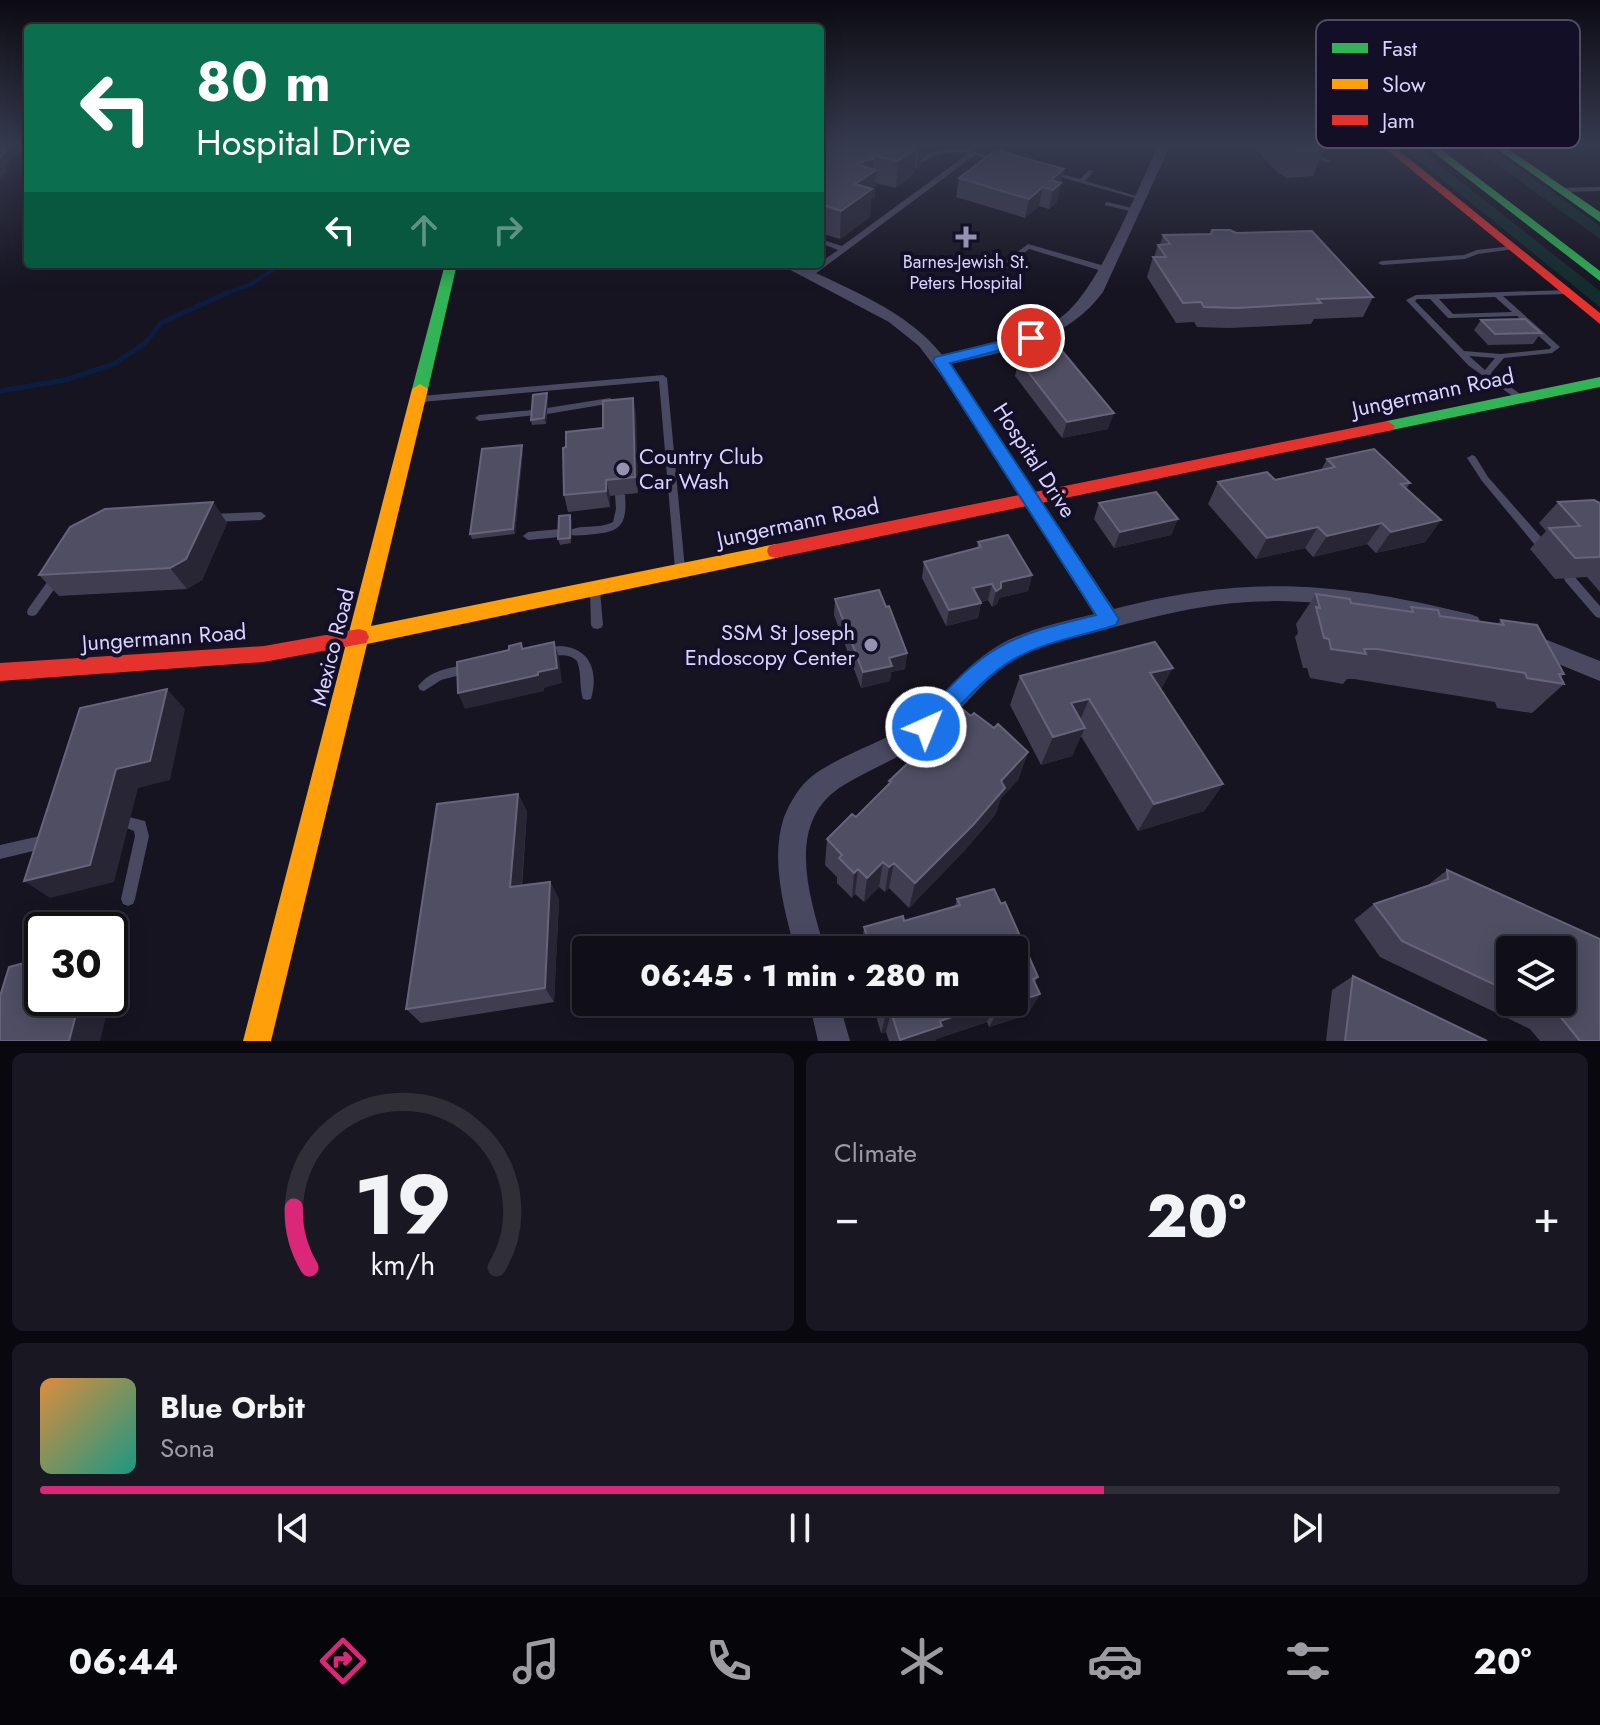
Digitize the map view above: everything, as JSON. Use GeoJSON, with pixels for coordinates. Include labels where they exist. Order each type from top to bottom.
{"type":"FeatureCollection","features":[{"type":"Feature","properties":{"kind":"main road"},"geometry":{"type":"LineString","coordinates":[[1444,193],[1600,320]]}},
{"type":"Feature","properties":{"kind":"main road"},"geometry":{"type":"LineString","coordinates":[[1491,193],[1600,277]]}},
{"type":"Feature","properties":{"kind":"main road"},"geometry":{"type":"LineString","coordinates":[[1520,193],[1575,233]]}},
{"type":"Feature","properties":{"kind":"main road"},"geometry":{"type":"LineString","coordinates":[[1564,193],[1600,218]]}},
{"type":"Feature","properties":{"kind":"main road","name":"Mexico Road"},"geometry":{"type":"LineString","coordinates":[[257,1041],[450,268]]}},
{"type":"Feature","properties":{"kind":"main road","name":"Jungermann Road"},"geometry":{"type":"LineString","coordinates":[[0,672],[264,654],[359,637],[1600,382]]}},
{"type":"Feature","properties":{"kind":"street"},"geometry":{"type":"LineString","coordinates":[[941,361],[1031,338],[1058,327],[1089,302],[1142,193]]}},
{"type":"Feature","properties":{"kind":"street","name":"Hospital Drive"},"geometry":{"type":"LineString","coordinates":[[794,268],[895,319],[941,361],[1109,619]]}},
{"type":"Feature","properties":{"kind":"street"},"geometry":{"type":"LineString","coordinates":[[806,936],[794,893],[791,845],[803,806],[818,787],[853,766],[892,750],[926,727],[977,674],[1007,652],[1043,637],[1109,619],[1220,596],[1300,594],[1395,606],[1486,627]]}},
{"type":"Feature","properties":{"kind":"street"},"geometry":{"type":"LineString","coordinates":[[1509,635],[1600,671]]}},
{"type":"Feature","properties":{"kind":"street"},"geometry":{"type":"LineString","coordinates":[[828,1016],[834,1041]]}},
{"type":"Feature","properties":{"kind":"lane"},"geometry":{"type":"LineString","coordinates":[[824,263],[919,193]]}},
{"type":"Feature","properties":{"kind":"lane"},"geometry":{"type":"LineString","coordinates":[[1108,193],[1137,204]]}},
{"type":"Feature","properties":{"kind":"lane"},"geometry":{"type":"LineString","coordinates":[[1107,204],[1137,204]]}},
{"type":"Feature","properties":{"kind":"lane"},"geometry":{"type":"LineString","coordinates":[[824,242],[843,249]]}},
{"type":"Feature","properties":{"kind":"lane"},"geometry":{"type":"LineString","coordinates":[[1000,270],[1028,246],[1105,269]]}},
{"type":"Feature","properties":{"kind":"lane"},"geometry":{"type":"LineString","coordinates":[[1382,263],[1465,257],[1477,252],[1512,248]]}},
{"type":"Feature","properties":{"kind":"lane"},"geometry":{"type":"LineString","coordinates":[[808,275],[817,268]]}},
{"type":"Feature","properties":{"kind":"lane"},"geometry":{"type":"LineString","coordinates":[[1520,398],[1461,353],[1410,300],[1432,296],[1566,292]]}},
{"type":"Feature","properties":{"kind":"lane"},"geometry":{"type":"LineString","coordinates":[[1461,353],[1501,356],[1552,351],[1556,347],[1496,294]]}},
{"type":"Feature","properties":{"kind":"lane"},"geometry":{"type":"LineString","coordinates":[[1432,296],[1451,316],[1518,314]]}},
{"type":"Feature","properties":{"kind":"lane"},"geometry":{"type":"LineString","coordinates":[[1486,374],[1501,356]]}},
{"type":"Feature","properties":{"kind":"lane"},"geometry":{"type":"LineString","coordinates":[[419,400],[663,378],[680,571]]}},
{"type":"Feature","properties":{"kind":"lane"},"geometry":{"type":"LineString","coordinates":[[547,411],[614,404],[607,398],[606,383]]}},
{"type":"Feature","properties":{"kind":"lane"},"geometry":{"type":"LineString","coordinates":[[479,418],[533,413]]}},
{"type":"Feature","properties":{"kind":"lane"},"geometry":{"type":"LineString","coordinates":[[1472,458],[1485,479],[1544,548]]}},
{"type":"Feature","properties":{"kind":"lane"},"geometry":{"type":"LineString","coordinates":[[528,536],[610,528],[618,524],[623,513],[620,495]]}},
{"type":"Feature","properties":{"kind":"lane"},"geometry":{"type":"LineString","coordinates":[[201,519],[261,516]]}},
{"type":"Feature","properties":{"kind":"lane"},"geometry":{"type":"LineString","coordinates":[[32,612],[65,565]]}},
{"type":"Feature","properties":{"kind":"lane"},"geometry":{"type":"LineString","coordinates":[[1569,578],[1600,614]]}},
{"type":"Feature","properties":{"kind":"lane"},"geometry":{"type":"LineString","coordinates":[[595,589],[597,625]]}},
{"type":"Feature","properties":{"kind":"lane"},"geometry":{"type":"LineString","coordinates":[[529,656],[573,650],[585,662],[587,695]]}},
{"type":"Feature","properties":{"kind":"lane"},"geometry":{"type":"LineString","coordinates":[[424,686],[438,676],[475,667]]}},
{"type":"Feature","properties":{"kind":"lane"},"geometry":{"type":"LineString","coordinates":[[128,899],[142,836],[140,826],[129,823]]}},
{"type":"Feature","properties":{"kind":"lane"},"geometry":{"type":"LineString","coordinates":[[0,852],[69,836]]}},
{"type":"Feature","properties":{"kind":"green space"},"geometry":{"type":"Polygon","coordinates":[[[1458,193],[1475,193],[1600,291],[1600,307],[1458,193]]]}},
{"type":"Feature","properties":{"kind":"green space"},"geometry":{"type":"Polygon","coordinates":[[[1536,193],[1553,193],[1600,226],[1600,239],[1536,193]]]}},
{"type":"Feature","properties":{"kind":"building"},"geometry":{"type":"Polygon","coordinates":[[[824,193],[867,193],[841,211],[824,205],[824,193]]]}},
{"type":"Feature","properties":{"kind":"building"},"geometry":{"type":"Polygon","coordinates":[[[1008,193],[1036,193],[1029,199],[1008,193]]]}},
{"type":"Feature","properties":{"kind":"building"},"geometry":{"type":"Polygon","coordinates":[[[1212,230],[1236,233],[1312,231],[1373,297],[1317,299],[1321,303],[1237,308],[1204,307],[1201,302],[1183,303],[1153,257],[1166,257],[1158,245],[1170,244],[1163,235],[1211,234],[1212,230]]]}},
{"type":"Feature","properties":{"kind":"building"},"geometry":{"type":"Polygon","coordinates":[[[1525,319],[1541,333],[1495,334],[1481,320],[1525,319]]]}},
{"type":"Feature","properties":{"kind":"building"},"geometry":{"type":"Polygon","coordinates":[[[1063,352],[1114,413],[1067,422],[1019,360],[1063,352]]]}},
{"type":"Feature","properties":{"kind":"building"},"geometry":{"type":"Polygon","coordinates":[[[547,393],[544,418],[531,420],[533,395],[547,393]]]}},
{"type":"Feature","properties":{"kind":"building"},"geometry":{"type":"Polygon","coordinates":[[[633,398],[635,477],[606,480],[606,491],[564,495],[563,448],[566,447],[566,432],[603,428],[603,401],[633,398]]]}},
{"type":"Feature","properties":{"kind":"building"},"geometry":{"type":"Polygon","coordinates":[[[522,445],[513,529],[470,534],[482,449],[522,445]]]}},
{"type":"Feature","properties":{"kind":"building"},"geometry":{"type":"Polygon","coordinates":[[[1374,449],[1410,483],[1401,484],[1441,520],[1391,532],[1382,523],[1327,536],[1318,527],[1267,538],[1218,482],[1267,472],[1275,480],[1335,467],[1327,459],[1374,449]]]}},
{"type":"Feature","properties":{"kind":"building"},"geometry":{"type":"Polygon","coordinates":[[[1156,492],[1178,519],[1120,532],[1099,503],[1156,492]]]}},
{"type":"Feature","properties":{"kind":"building"},"geometry":{"type":"Polygon","coordinates":[[[1594,500],[1600,503],[1600,557],[1575,558],[1549,528],[1580,526],[1558,502],[1594,500]]]}},
{"type":"Feature","properties":{"kind":"building"},"geometry":{"type":"Polygon","coordinates":[[[213,502],[186,559],[170,568],[39,575],[70,527],[105,509],[213,502]]]}},
{"type":"Feature","properties":{"kind":"building"},"geometry":{"type":"Polygon","coordinates":[[[570,515],[570,538],[558,539],[559,516],[570,515]]]}},
{"type":"Feature","properties":{"kind":"building"},"geometry":{"type":"Polygon","coordinates":[[[1008,535],[1032,575],[1001,582],[1001,588],[996,591],[992,584],[973,588],[981,603],[949,610],[924,562],[981,547],[978,542],[1008,535]]]}},
{"type":"Feature","properties":{"kind":"building","name":"SSM St Joseph Endoscopy Center"},"geometry":{"type":"Polygon","coordinates":[[[879,590],[886,607],[889,606],[907,653],[889,658],[892,666],[863,672],[835,599],[879,590]]]}},
{"type":"Feature","properties":{"kind":"building"},"geometry":{"type":"Polygon","coordinates":[[[1316,594],[1350,599],[1351,603],[1413,612],[1411,607],[1438,610],[1440,616],[1504,625],[1501,620],[1537,625],[1564,674],[1559,674],[1564,684],[1527,678],[1525,673],[1377,649],[1364,649],[1366,654],[1331,649],[1329,639],[1324,638],[1316,594]]]}},
{"type":"Feature","properties":{"kind":"building"},"geometry":{"type":"Polygon","coordinates":[[[554,642],[557,668],[458,693],[457,662],[509,650],[509,646],[521,643],[522,649],[554,642]]]}},
{"type":"Feature","properties":{"kind":"building"},"geometry":{"type":"Polygon","coordinates":[[[1155,642],[1173,668],[1150,673],[1223,784],[1154,804],[1089,699],[1071,703],[1085,728],[1053,737],[1020,676],[1155,642]]]}},
{"type":"Feature","properties":{"kind":"building"},"geometry":{"type":"Polygon","coordinates":[[[167,689],[150,761],[116,769],[90,865],[24,881],[80,708],[167,689]]]}},
{"type":"Feature","properties":{"kind":"building"},"geometry":{"type":"Polygon","coordinates":[[[961,708],[971,716],[974,713],[994,728],[998,724],[1028,752],[1001,781],[1005,788],[915,883],[894,863],[889,867],[883,862],[867,878],[858,869],[854,873],[839,858],[842,855],[827,839],[852,814],[856,817],[889,781],[943,732],[940,728],[961,708]]]}},
{"type":"Feature","properties":{"kind":"building"},"geometry":{"type":"Polygon","coordinates":[[[518,794],[510,887],[550,882],[545,988],[406,1009],[437,804],[518,794]]]}},
{"type":"Feature","properties":{"kind":"building"},"geometry":{"type":"Polygon","coordinates":[[[1447,870],[1600,939],[1600,1041],[1580,1041],[1560,1016],[1576,1016],[1576,936],[1496,936],[1496,985],[1402,941],[1374,904],[1448,879],[1447,870]]]}},
{"type":"Feature","properties":{"kind":"building"},"geometry":{"type":"Polygon","coordinates":[[[994,889],[1001,904],[1005,902],[1020,936],[867,936],[864,927],[903,916],[904,921],[960,905],[957,899],[994,889]]]}},
{"type":"Feature","properties":{"kind":"building"},"geometry":{"type":"Polygon","coordinates":[[[1028,954],[1038,977],[1033,979],[1040,994],[1028,998],[1028,954]]]}},
{"type":"Feature","properties":{"kind":"building"},"geometry":{"type":"Polygon","coordinates":[[[24,963],[24,1016],[76,1016],[69,1041],[0,1041],[0,996],[9,967],[24,963]]]}},
{"type":"Feature","properties":{"kind":"building"},"geometry":{"type":"Polygon","coordinates":[[[1353,976],[1487,1041],[1345,1041],[1353,976]]]}},
{"type":"Feature","properties":{"kind":"building"},"geometry":{"type":"Polygon","coordinates":[[[892,1016],[955,1016],[940,1021],[942,1026],[900,1040],[892,1016]]]}},
{"type":"Feature","properties":{"kind":"waterway"},"geometry":{"type":"LineString","coordinates":[[227,293],[251,284],[276,268]]}},
{"type":"Feature","properties":{"kind":"waterway"},"geometry":{"type":"LineString","coordinates":[[0,391],[65,380],[114,364],[146,342],[161,323],[227,293]]}},
{"type":"Feature","properties":{"kind":"traffic: fast"},"geometry":{"type":"LineString","coordinates":[[1491,193],[1600,277]]}},
{"type":"Feature","properties":{"kind":"traffic: fast"},"geometry":{"type":"LineString","coordinates":[[1564,193],[1600,218]]}},
{"type":"Feature","properties":{"kind":"traffic: fast"},"geometry":{"type":"LineString","coordinates":[[420,389],[450,268]]}},
{"type":"Feature","properties":{"kind":"traffic: fast"},"geometry":{"type":"LineString","coordinates":[[1387,426],[1600,382]]}},
{"type":"Feature","properties":{"kind":"traffic: slow"},"geometry":{"type":"LineString","coordinates":[[257,1041],[420,389]]}},
{"type":"Feature","properties":{"kind":"traffic: slow"},"geometry":{"type":"LineString","coordinates":[[359,637],[776,551]]}},
{"type":"Feature","properties":{"kind":"traffic: jam"},"geometry":{"type":"LineString","coordinates":[[1444,193],[1600,320]]}},
{"type":"Feature","properties":{"kind":"traffic: jam"},"geometry":{"type":"LineString","coordinates":[[776,551],[1387,426]]}},
{"type":"Feature","properties":{"kind":"traffic: jam"},"geometry":{"type":"LineString","coordinates":[[0,672],[264,654],[359,637]]}},
{"type":"Feature","properties":{"kind":"place","name":"Barnes-Jewish St. Peters Hospital"},"geometry":{"type":"Point","coordinates":[966,237]}},
{"type":"Feature","properties":{"kind":"place","name":"Country Club Car Wash"},"geometry":{"type":"Point","coordinates":[623,469]}},
{"type":"Feature","properties":{"kind":"place","name":"SSM St Joseph Endoscopy Center"},"geometry":{"type":"Point","coordinates":[871,645]}},
{"type":"Feature","properties":{"kind":"route"},"geometry":{"type":"LineString","coordinates":[[926,727],[977,674],[1007,652],[1043,637],[1109,619],[941,361],[1031,338]]}}]}
